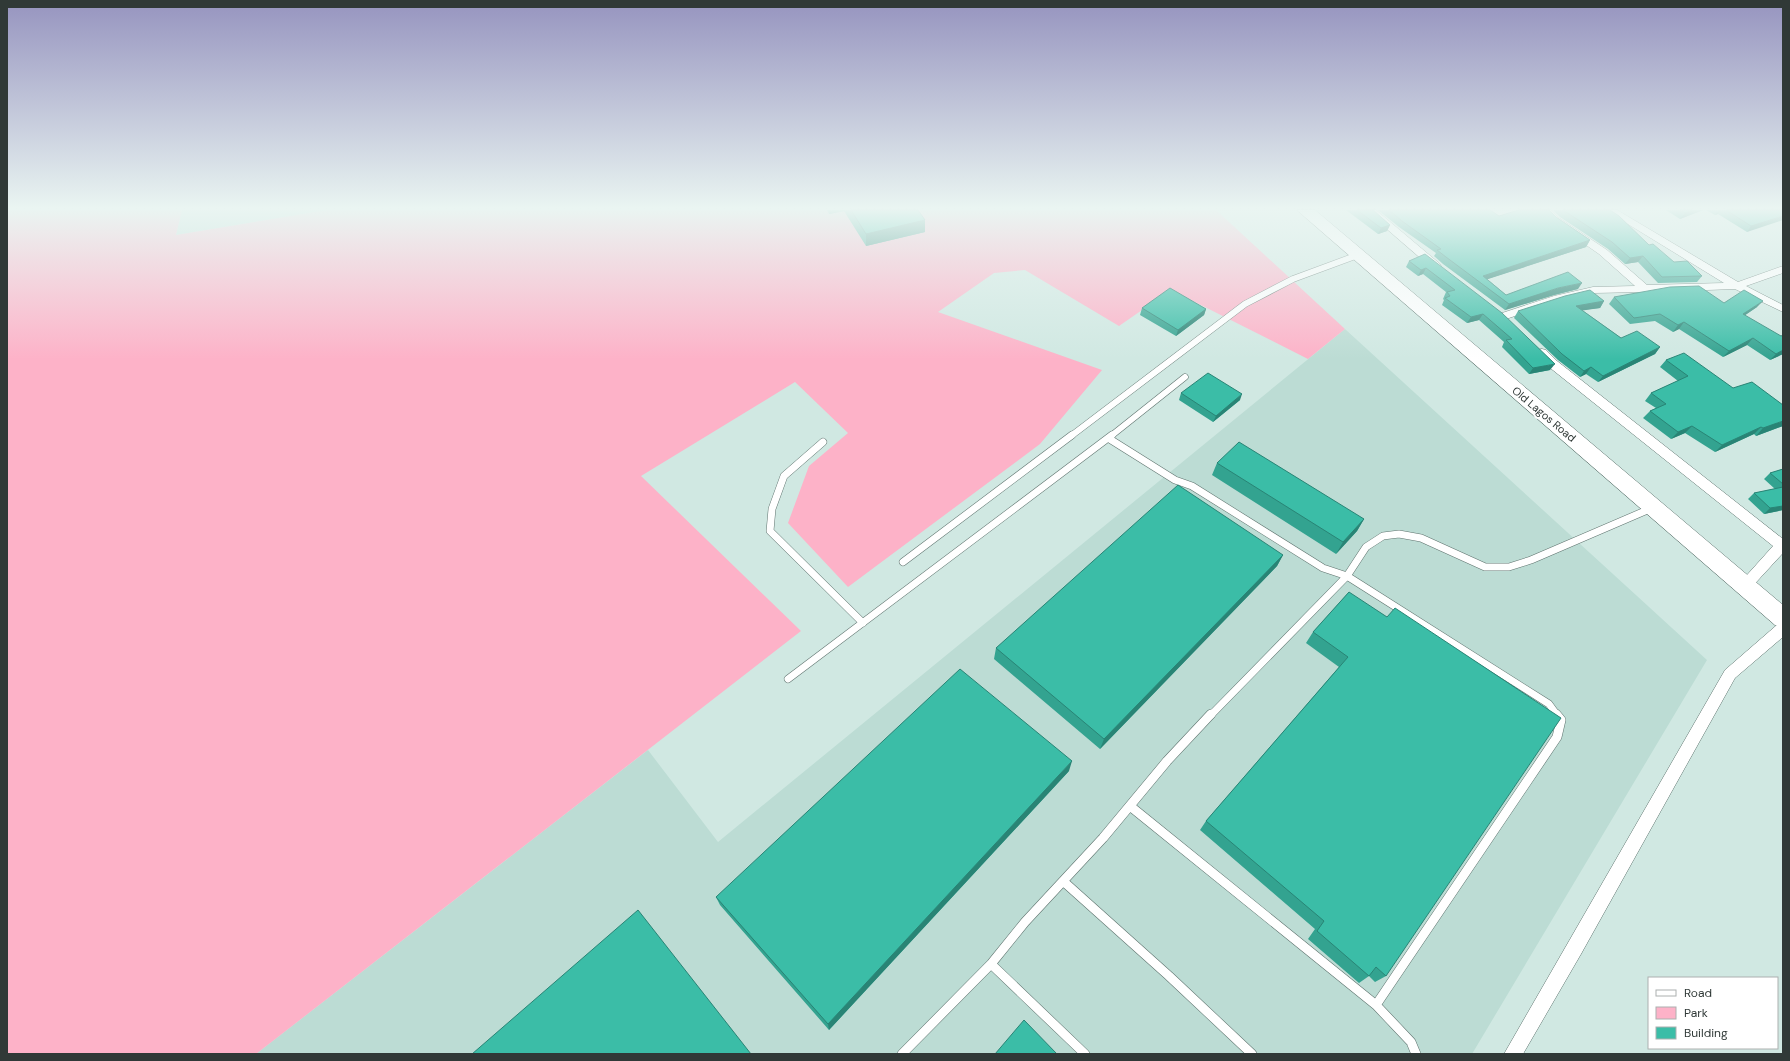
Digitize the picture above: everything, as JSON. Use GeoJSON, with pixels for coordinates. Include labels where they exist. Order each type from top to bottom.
{"type":"FeatureCollection","features":[{"type":"Feature","properties":{"kind":"main road","name":"Old Lagos Road"},"geometry":{"type":"LineString","coordinates":[[1363,260],[1783,618]]}},
{"type":"Feature","properties":{"kind":"street"},"geometry":{"type":"LineString","coordinates":[[1429,260],[1444,272]]}},
{"type":"Feature","properties":{"kind":"street"},"geometry":{"type":"LineString","coordinates":[[1611,260],[1646,290]]}},
{"type":"Feature","properties":{"kind":"street"},"geometry":{"type":"LineString","coordinates":[[1693,260],[1737,286],[1783,309]]}},
{"type":"Feature","properties":{"kind":"street"},"geometry":{"type":"LineString","coordinates":[[1503,316],[1558,298],[1593,290],[1646,290],[1737,286],[1783,269]]}},
{"type":"Feature","properties":{"kind":"street"},"geometry":{"type":"LineString","coordinates":[[1493,309],[1514,327]]}},
{"type":"Feature","properties":{"kind":"street"},"geometry":{"type":"LineString","coordinates":[[1531,343],[1553,364],[1782,545],[1745,586]]}},
{"type":"Feature","properties":{"kind":"street"},"geometry":{"type":"LineString","coordinates":[[1513,1054],[1575,948],[1730,674],[1783,628]]}},
{"type":"Feature","properties":{"kind":"lane"},"geometry":{"type":"LineString","coordinates":[[903,562],[1245,304],[1293,279],[1346,260]]}},
{"type":"Feature","properties":{"kind":"lane"},"geometry":{"type":"LineString","coordinates":[[788,679],[1108,438],[1185,377]]}},
{"type":"Feature","properties":{"kind":"lane"},"geometry":{"type":"LineString","coordinates":[[1108,438],[1175,480],[1192,486],[1323,568],[1347,576],[1549,704],[1561,720],[1557,737],[1376,1005]]}},
{"type":"Feature","properties":{"kind":"lane"},"geometry":{"type":"LineString","coordinates":[[823,442],[784,476],[772,510],[770,531],[863,622]]}},
{"type":"Feature","properties":{"kind":"lane"},"geometry":{"type":"LineString","coordinates":[[902,1054],[991,964],[1025,922],[1130,806],[1172,756],[1249,674],[1347,576],[1366,546],[1383,536],[1399,534],[1421,538],[1485,567],[1509,567],[1532,560],[1654,507]]}},
{"type":"Feature","properties":{"kind":"lane"},"geometry":{"type":"LineString","coordinates":[[1130,806],[1376,1005],[1411,1042],[1416,1054]]}},
{"type":"Feature","properties":{"kind":"lane"},"geometry":{"type":"LineString","coordinates":[[1063,881],[1252,1054]]}},
{"type":"Feature","properties":{"kind":"lane"},"geometry":{"type":"LineString","coordinates":[[991,964],[1085,1054]]}},
{"type":"Feature","properties":{"kind":"shaded area"},"geometry":{"type":"Polygon","coordinates":[[[1345,329],[1707,660],[1472,1054],[256,1054],[648,750],[718,842],[1345,329]]]}},
{"type":"Feature","properties":{"kind":"green space"},"geometry":{"type":"Polygon","coordinates":[[[7,260],[1270,260],[1345,329],[1308,359],[1171,290],[1119,326],[1025,270],[994,273],[938,312],[1102,370],[1040,444],[848,587],[788,523],[809,466],[848,433],[795,382],[641,476],[801,631],[256,1054],[7,1054],[7,260]]]}},
{"type":"Feature","properties":{"kind":"building"},"geometry":{"type":"Polygon","coordinates":[[[1412,260],[1432,260],[1502,313],[1555,364],[1533,368],[1506,340],[1512,339],[1483,314],[1471,317],[1445,298],[1450,296],[1447,292],[1455,290],[1426,268],[1421,270],[1409,261],[1412,260]]]}},
{"type":"Feature","properties":{"kind":"building"},"geometry":{"type":"Polygon","coordinates":[[[1450,260],[1532,260],[1483,276],[1506,295],[1568,272],[1582,283],[1558,288],[1509,304],[1450,260]]]}},
{"type":"Feature","properties":{"kind":"building"},"geometry":{"type":"Polygon","coordinates":[[[1646,260],[1671,260],[1674,262],[1687,261],[1702,276],[1662,277],[1646,260]]]}},
{"type":"Feature","properties":{"kind":"building"},"geometry":{"type":"Polygon","coordinates":[[[1699,286],[1724,303],[1744,290],[1763,301],[1743,314],[1781,336],[1783,335],[1783,350],[1776,354],[1753,338],[1729,351],[1684,322],[1678,325],[1660,314],[1634,318],[1614,297],[1670,287],[1699,286]]]}},
{"type":"Feature","properties":{"kind":"building"},"geometry":{"type":"Polygon","coordinates":[[[1170,288],[1206,309],[1178,330],[1142,308],[1170,288]]]}},
{"type":"Feature","properties":{"kind":"building"},"geometry":{"type":"Polygon","coordinates":[[[1590,290],[1604,301],[1576,306],[1621,338],[1637,331],[1660,347],[1603,376],[1591,367],[1584,371],[1562,354],[1518,311],[1565,296],[1590,290]]]}},
{"type":"Feature","properties":{"kind":"building"},"geometry":{"type":"Polygon","coordinates":[[[1684,353],[1733,388],[1752,382],[1783,405],[1783,421],[1763,428],[1761,427],[1722,445],[1692,426],[1678,432],[1650,411],[1666,404],[1651,393],[1688,376],[1666,360],[1684,353]]]}},
{"type":"Feature","properties":{"kind":"building"},"geometry":{"type":"Polygon","coordinates":[[[1208,373],[1242,394],[1216,416],[1181,393],[1208,373]]]}},
{"type":"Feature","properties":{"kind":"building"},"geometry":{"type":"Polygon","coordinates":[[[1239,442],[1364,519],[1343,542],[1217,463],[1239,442]]]}},
{"type":"Feature","properties":{"kind":"building"},"geometry":{"type":"Polygon","coordinates":[[[1783,469],[1783,484],[1770,473],[1783,469]]]}},
{"type":"Feature","properties":{"kind":"building"},"geometry":{"type":"Polygon","coordinates":[[[1178,485],[1283,555],[1104,739],[996,648],[1178,485]]]}},
{"type":"Feature","properties":{"kind":"building"},"geometry":{"type":"Polygon","coordinates":[[[1783,487],[1783,506],[1770,508],[1754,493],[1783,487]]]}},
{"type":"Feature","properties":{"kind":"building"},"geometry":{"type":"Polygon","coordinates":[[[1349,592],[1387,617],[1395,608],[1561,718],[1386,976],[1376,967],[1369,976],[1317,931],[1324,921],[1206,821],[1348,657],[1313,632],[1349,592]]]}},
{"type":"Feature","properties":{"kind":"building"},"geometry":{"type":"Polygon","coordinates":[[[960,669],[1072,761],[828,1024],[716,897],[960,669]]]}},
{"type":"Feature","properties":{"kind":"building"},"geometry":{"type":"Polygon","coordinates":[[[638,910],[751,1054],[472,1054],[638,910]]]}},
{"type":"Feature","properties":{"kind":"building"},"geometry":{"type":"Polygon","coordinates":[[[1024,1020],[1057,1054],[995,1054],[1024,1020]]]}}]}
